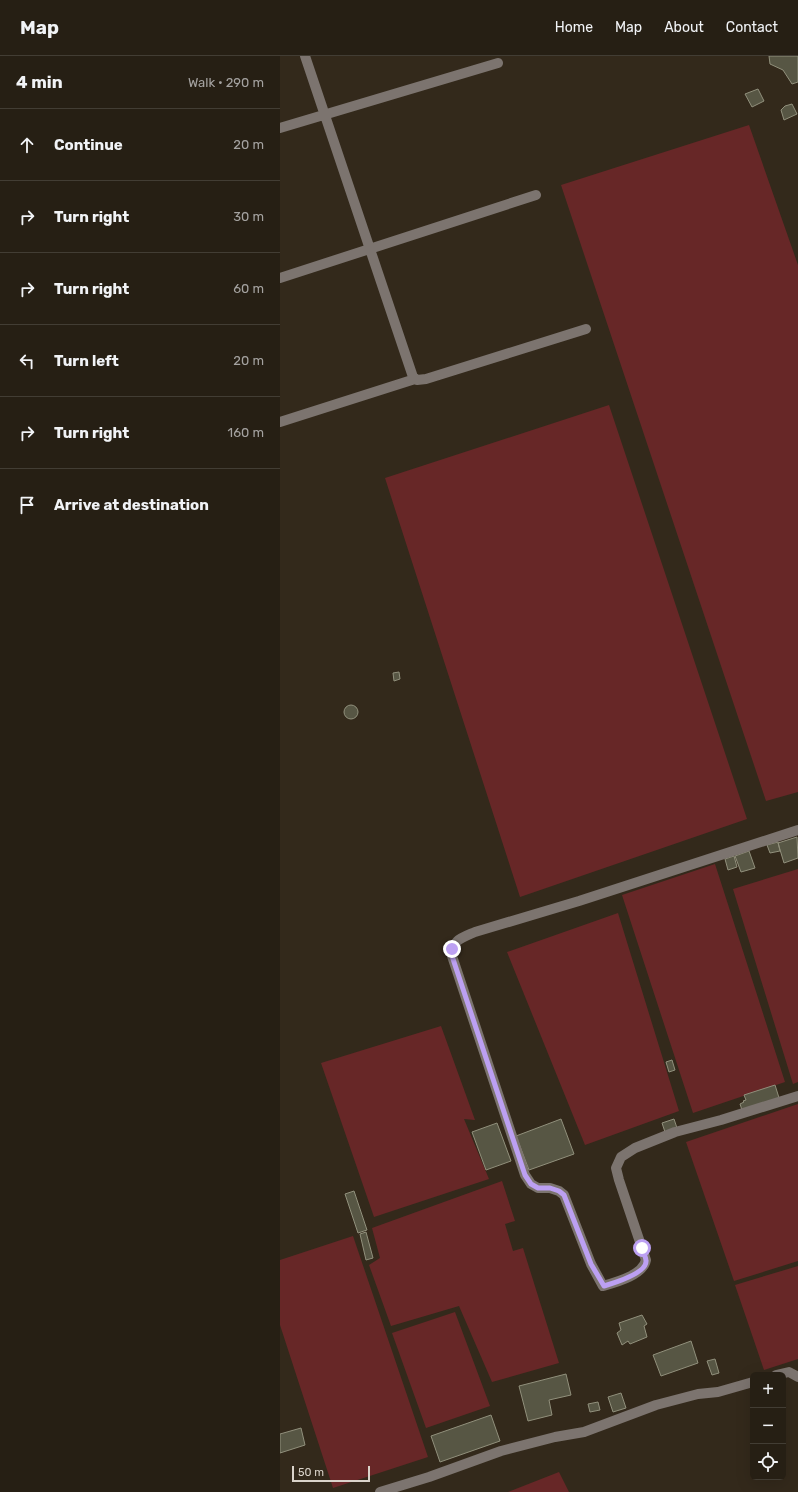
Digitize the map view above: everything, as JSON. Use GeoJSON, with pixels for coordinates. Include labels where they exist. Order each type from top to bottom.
{"type":"FeatureCollection","features":[{"type":"Feature","properties":{"kind":"street"},"geometry":{"type":"LineString","coordinates":[[305,56],[411,375],[415,379]]}},
{"type":"Feature","properties":{"kind":"street"},"geometry":{"type":"LineString","coordinates":[[280,128],[498,63]]}},
{"type":"Feature","properties":{"kind":"street"},"geometry":{"type":"LineString","coordinates":[[280,278],[536,195]]}},
{"type":"Feature","properties":{"kind":"street"},"geometry":{"type":"LineString","coordinates":[[280,422],[415,379],[426,379],[586,329]]}},
{"type":"Feature","properties":{"kind":"street"},"geometry":{"type":"LineString","coordinates":[[798,830],[579,901],[475,932],[461,938],[456,942],[452,949],[452,956],[525,1175],[531,1184],[538,1188],[550,1188],[559,1191],[564,1195],[591,1264],[604,1286],[618,1282],[641,1271],[646,1260],[616,1168],[621,1157],[635,1148],[675,1132],[721,1120],[798,1096]]}},
{"type":"Feature","properties":{"kind":"street"},"geometry":{"type":"LineString","coordinates":[[786,1373],[789,1372],[798,1377]]}},
{"type":"Feature","properties":{"kind":"street"},"geometry":{"type":"LineString","coordinates":[[380,1492],[429,1477],[501,1451],[555,1437],[584,1432],[656,1405],[698,1394],[718,1392],[750,1383]]}},
{"type":"Feature","properties":{"kind":"shaded area"},"geometry":{"type":"Polygon","coordinates":[[[749,125],[798,265],[798,792],[766,801],[561,185],[749,125]]]}},
{"type":"Feature","properties":{"kind":"shaded area"},"geometry":{"type":"Polygon","coordinates":[[[609,405],[747,819],[520,897],[385,478],[609,405]]]}},
{"type":"Feature","properties":{"kind":"shaded area"},"geometry":{"type":"Polygon","coordinates":[[[715,864],[785,1082],[693,1113],[622,895],[715,864]]]}},
{"type":"Feature","properties":{"kind":"shaded area"},"geometry":{"type":"Polygon","coordinates":[[[798,869],[798,1082],[793,1084],[733,889],[798,869]]]}},
{"type":"Feature","properties":{"kind":"shaded area"},"geometry":{"type":"Polygon","coordinates":[[[618,913],[679,1111],[585,1145],[507,952],[618,913]]]}},
{"type":"Feature","properties":{"kind":"shaded area"},"geometry":{"type":"Polygon","coordinates":[[[441,1026],[475,1120],[464,1119],[489,1179],[374,1217],[321,1063],[441,1026]]]}},
{"type":"Feature","properties":{"kind":"shaded area"},"geometry":{"type":"Polygon","coordinates":[[[798,1104],[798,1261],[734,1281],[686,1142],[798,1104]]]}},
{"type":"Feature","properties":{"kind":"shaded area"},"geometry":{"type":"Polygon","coordinates":[[[502,1181],[515,1221],[505,1224],[513,1251],[523,1248],[559,1363],[492,1382],[459,1306],[391,1326],[369,1265],[380,1258],[372,1228],[502,1181]]]}},
{"type":"Feature","properties":{"kind":"shaded area"},"geometry":{"type":"Polygon","coordinates":[[[353,1236],[428,1457],[333,1488],[280,1325],[280,1260],[353,1236]]]}},
{"type":"Feature","properties":{"kind":"shaded area"},"geometry":{"type":"Polygon","coordinates":[[[798,1266],[798,1359],[764,1370],[735,1285],[798,1266]]]}},
{"type":"Feature","properties":{"kind":"shaded area"},"geometry":{"type":"Polygon","coordinates":[[[455,1312],[490,1406],[426,1428],[392,1333],[455,1312]]]}},
{"type":"Feature","properties":{"kind":"shaded area"},"geometry":{"type":"Polygon","coordinates":[[[559,1472],[569,1492],[508,1492],[559,1472]]]}},
{"type":"Feature","properties":{"kind":"building"},"geometry":{"type":"Polygon","coordinates":[[[769,56],[798,56],[798,82],[792,84],[783,70],[770,64],[769,56]]]}},
{"type":"Feature","properties":{"kind":"building"},"geometry":{"type":"Polygon","coordinates":[[[758,89],[764,101],[752,107],[745,94],[758,89]]]}},
{"type":"Feature","properties":{"kind":"building"},"geometry":{"type":"Polygon","coordinates":[[[792,104],[797,114],[784,120],[781,110],[785,106],[792,104]]]}},
{"type":"Feature","properties":{"kind":"building"},"geometry":{"type":"Polygon","coordinates":[[[399,672],[400,679],[394,681],[393,673],[399,672]]]}},
{"type":"Feature","properties":{"kind":"building"},"geometry":{"type":"Polygon","coordinates":[[[348,705],[354,705],[358,709],[358,715],[354,719],[348,719],[344,715],[344,709],[348,705]]]}},
{"type":"Feature","properties":{"kind":"building"},"geometry":{"type":"Polygon","coordinates":[[[797,837],[798,858],[784,863],[778,843],[797,837]]]}},
{"type":"Feature","properties":{"kind":"building"},"geometry":{"type":"Polygon","coordinates":[[[778,842],[780,851],[770,853],[767,845],[778,842]]]}},
{"type":"Feature","properties":{"kind":"building"},"geometry":{"type":"Polygon","coordinates":[[[749,851],[755,868],[741,872],[735,856],[749,851]]]}},
{"type":"Feature","properties":{"kind":"building"},"geometry":{"type":"Polygon","coordinates":[[[734,856],[737,867],[728,870],[725,859],[734,856]]]}},
{"type":"Feature","properties":{"kind":"building"},"geometry":{"type":"Polygon","coordinates":[[[672,1060],[675,1070],[669,1072],[666,1062],[672,1060]]]}},
{"type":"Feature","properties":{"kind":"building"},"geometry":{"type":"Polygon","coordinates":[[[775,1085],[780,1101],[743,1113],[740,1104],[746,1100],[744,1095],[775,1085]]]}},
{"type":"Feature","properties":{"kind":"building"},"geometry":{"type":"Polygon","coordinates":[[[561,1119],[574,1154],[529,1170],[516,1136],[561,1119]]]}},
{"type":"Feature","properties":{"kind":"building"},"geometry":{"type":"Polygon","coordinates":[[[674,1119],[677,1128],[665,1132],[662,1123],[674,1119]]]}},
{"type":"Feature","properties":{"kind":"building"},"geometry":{"type":"Polygon","coordinates":[[[497,1123],[511,1161],[486,1170],[472,1132],[497,1123]]]}},
{"type":"Feature","properties":{"kind":"building"},"geometry":{"type":"Polygon","coordinates":[[[354,1191],[367,1230],[358,1233],[345,1194],[354,1191]]]}},
{"type":"Feature","properties":{"kind":"building"},"geometry":{"type":"Polygon","coordinates":[[[366,1232],[373,1258],[366,1260],[360,1234],[366,1232]]]}},
{"type":"Feature","properties":{"kind":"building"},"geometry":{"type":"Polygon","coordinates":[[[642,1315],[647,1324],[644,1326],[647,1337],[630,1344],[628,1341],[622,1345],[617,1333],[621,1330],[619,1323],[642,1315]]]}},
{"type":"Feature","properties":{"kind":"building"},"geometry":{"type":"Polygon","coordinates":[[[691,1341],[698,1363],[661,1376],[653,1355],[691,1341]]]}},
{"type":"Feature","properties":{"kind":"building"},"geometry":{"type":"Polygon","coordinates":[[[715,1359],[719,1373],[712,1375],[707,1361],[715,1359]]]}},
{"type":"Feature","properties":{"kind":"building"},"geometry":{"type":"Polygon","coordinates":[[[566,1374],[571,1395],[549,1400],[552,1415],[528,1421],[519,1386],[566,1374]]]}},
{"type":"Feature","properties":{"kind":"building"},"geometry":{"type":"Polygon","coordinates":[[[621,1393],[626,1408],[613,1412],[608,1397],[621,1393]]]}},
{"type":"Feature","properties":{"kind":"building"},"geometry":{"type":"Polygon","coordinates":[[[598,1402],[600,1410],[590,1412],[588,1404],[598,1402]]]}},
{"type":"Feature","properties":{"kind":"building"},"geometry":{"type":"Polygon","coordinates":[[[491,1415],[500,1441],[440,1462],[431,1436],[491,1415]]]}},
{"type":"Feature","properties":{"kind":"building"},"geometry":{"type":"Polygon","coordinates":[[[301,1428],[305,1445],[280,1453],[280,1434],[301,1428]]]}},
{"type":"Feature","properties":{"kind":"route"},"geometry":{"type":"LineString","coordinates":[[452,949],[452,956],[525,1175],[531,1184],[538,1188],[550,1188],[559,1191],[564,1195],[591,1264],[604,1286],[618,1282],[623,1278],[641,1271],[646,1260],[642,1248]]}}]}
